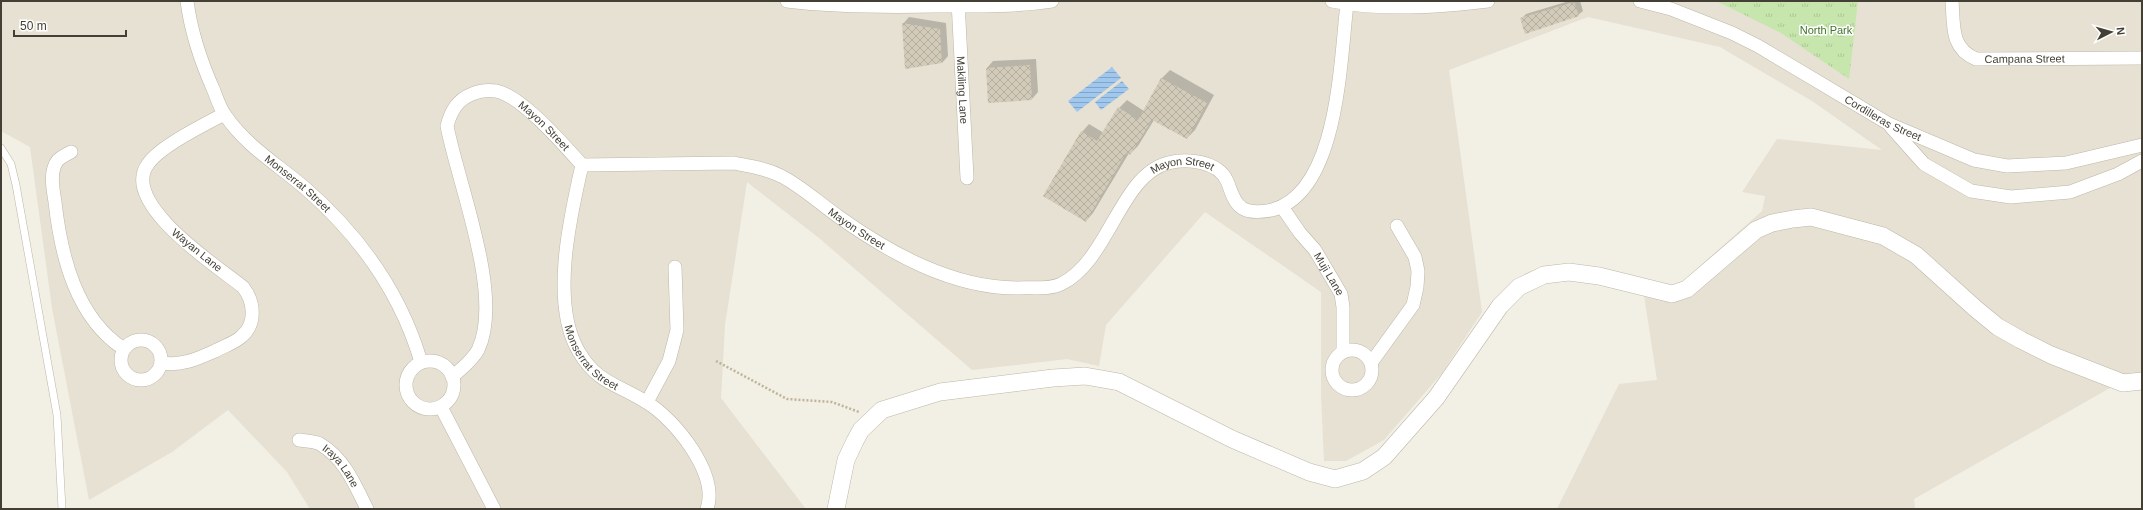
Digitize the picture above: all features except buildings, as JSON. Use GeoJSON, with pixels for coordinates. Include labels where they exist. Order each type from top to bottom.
{"type":"FeatureCollection","features":[{"type":"Feature","properties":{"kind":"street","name":"Monserrat Street"},"geometry":{"type":"LineString","coordinates":[[187,1],[189,20],[203,66],[224,114],[244,140],[305,188],[336,217],[356,240],[394,294],[408,324],[421,362]]}},
{"type":"Feature","properties":{"kind":"street"},"geometry":{"type":"LineString","coordinates":[[787,1],[815,4],[958,4],[997,6],[1052,1]]}},
{"type":"Feature","properties":{"kind":"street"},"geometry":{"type":"LineString","coordinates":[[1332,1],[1347,4],[1426,8],[1488,1]]}},
{"type":"Feature","properties":{"kind":"street","name":"Cordilleras Street"},"geometry":{"type":"LineString","coordinates":[[1640,1],[1671,9],[1705,21],[1758,46],[1889,124],[1974,160],[2007,166],[2066,163],[2142,145]]}},
{"type":"Feature","properties":{"kind":"street","name":"Campana Street"},"geometry":{"type":"LineString","coordinates":[[1952,1],[1955,36],[1965,54],[1976,59],[2142,58]]}},
{"type":"Feature","properties":{"kind":"street","name":"Makiling Lane"},"geometry":{"type":"LineString","coordinates":[[958,4],[968,178]]}},
{"type":"Feature","properties":{"kind":"street"},"geometry":{"type":"LineString","coordinates":[[1282,207],[1300,191],[1318,167],[1330,135],[1347,4]]}},
{"type":"Feature","properties":{"kind":"street","name":"Mayon Street"},"geometry":{"type":"LineString","coordinates":[[452,377],[477,352],[482,341],[485,306],[484,284],[474,230],[447,126],[451,111],[464,97],[477,92],[496,91],[511,97],[565,146],[582,165],[734,163],[758,167],[780,175],[869,236],[924,267],[979,283],[1012,288],[1046,287],[1061,284],[1078,271],[1105,238],[1136,185],[1150,171],[1166,163],[1182,161],[1198,162],[1216,168],[1222,172],[1227,180],[1233,198],[1240,207],[1249,211],[1268,211],[1282,207]]}},
{"type":"Feature","properties":{"kind":"street","name":"Wayan Lane"},"geometry":{"type":"LineString","coordinates":[[162,363],[183,363],[232,343],[247,331],[252,319],[250,296],[243,287],[172,230],[155,210],[144,186],[145,168],[149,162],[184,137],[224,114]]}},
{"type":"Feature","properties":{"kind":"street"},"geometry":{"type":"LineString","coordinates":[[1889,124],[1924,164],[1971,191],[2011,197],[2070,192],[2118,174],[2142,161]]}},
{"type":"Feature","properties":{"kind":"street"},"geometry":{"type":"LineString","coordinates":[[71,152],[58,160],[53,176],[57,228],[62,249],[74,286],[92,318],[111,340],[124,349]]}},
{"type":"Feature","properties":{"kind":"street","name":"Monserrat Street"},"geometry":{"type":"LineString","coordinates":[[582,165],[571,214],[565,274],[564,297],[571,334],[579,352],[591,368],[608,383],[647,402],[670,423],[686,441],[700,461],[708,482],[710,501],[707,509]]}},
{"type":"Feature","properties":{"kind":"street","name":"Muji Lane"},"geometry":{"type":"LineString","coordinates":[[1282,207],[1314,250],[1341,294],[1343,307],[1343,352]]}},
{"type":"Feature","properties":{"kind":"street"},"geometry":{"type":"LineString","coordinates":[[836,509],[846,460],[855,441],[871,420],[882,410],[940,392],[1053,378],[1084,376],[1119,382],[1232,439],[1309,472],[1335,479],[1363,471],[1384,457],[1436,398],[1500,306],[1519,287],[1544,275],[1569,272],[1599,276],[1672,294],[1687,289],[1756,230],[1772,223],[1811,217],[1883,236],[1916,255],[1998,327],[2020,340],[2051,355],[2123,383],[2142,382]]}},
{"type":"Feature","properties":{"kind":"street"},"geometry":{"type":"LineString","coordinates":[[1371,363],[1363,353],[1350,350],[1343,352],[1333,362],[1331,369],[1335,382],[1347,390],[1354,390],[1367,384],[1371,378],[1371,363],[1413,305],[1417,287],[1418,271],[1415,257],[1397,226]]}},
{"type":"Feature","properties":{"kind":"street"},"geometry":{"type":"LineString","coordinates":[[647,402],[669,361],[677,330],[675,267]]}},
{"type":"Feature","properties":{"kind":"street"},"geometry":{"type":"LineString","coordinates":[[138,340],[151,342],[160,350],[162,363],[155,375],[149,379],[135,380],[124,371],[121,364],[121,357],[124,349],[138,340]]}},
{"type":"Feature","properties":{"kind":"street"},"geometry":{"type":"LineString","coordinates":[[421,362],[436,362],[449,370],[452,377],[454,383],[451,397],[441,407],[426,409],[418,407],[408,395],[406,388],[407,376],[414,366],[421,362]]}},
{"type":"Feature","properties":{"kind":"street"},"geometry":{"type":"LineString","coordinates":[[441,407],[494,509]]}},
{"type":"Feature","properties":{"kind":"street","name":"Iraya Lane"},"geometry":{"type":"LineString","coordinates":[[299,440],[319,444],[338,459],[349,472],[367,509]]}},
{"type":"Feature","properties":{"kind":"lane"},"geometry":{"type":"LineString","coordinates":[[1,148],[11,164],[16,185],[49,361],[57,415],[62,509]]}},
{"type":"Feature","properties":{"kind":"path"},"geometry":{"type":"LineString","coordinates":[[716,361],[787,399],[832,402],[854,409],[871,420]]}},
{"type":"Feature","properties":{"kind":"shaded area"},"geometry":{"type":"Polygon","coordinates":[[[1,1],[2142,1],[2142,383],[2110,388],[1914,499],[1915,509],[1557,509],[1619,384],[1657,380],[1642,282],[1674,289],[1762,211],[1765,196],[1742,192],[1777,139],[1882,150],[1812,101],[1720,47],[1588,17],[1449,70],[1482,312],[1442,373],[1384,440],[1346,461],[1324,461],[1321,395],[1321,292],[1205,212],[1106,325],[1099,366],[1067,359],[972,370],[819,238],[747,182],[725,325],[721,398],[806,509],[310,509],[287,472],[228,410],[172,452],[89,500],[52,308],[30,147],[1,131],[1,1]]]}},
{"type":"Feature","properties":{"kind":"green space","name":"North Park"},"geometry":{"type":"Polygon","coordinates":[[[1716,1],[1858,1],[1849,79],[1781,33],[1716,1]]]}},
{"type":"Feature","properties":{"kind":"water"},"geometry":{"type":"Polygon","coordinates":[[[1112,67],[1121,78],[1077,112],[1068,101],[1112,67]]]}},
{"type":"Feature","properties":{"kind":"water"},"geometry":{"type":"Polygon","coordinates":[[[1122,81],[1129,89],[1101,110],[1095,102],[1122,81]]]}}]}
